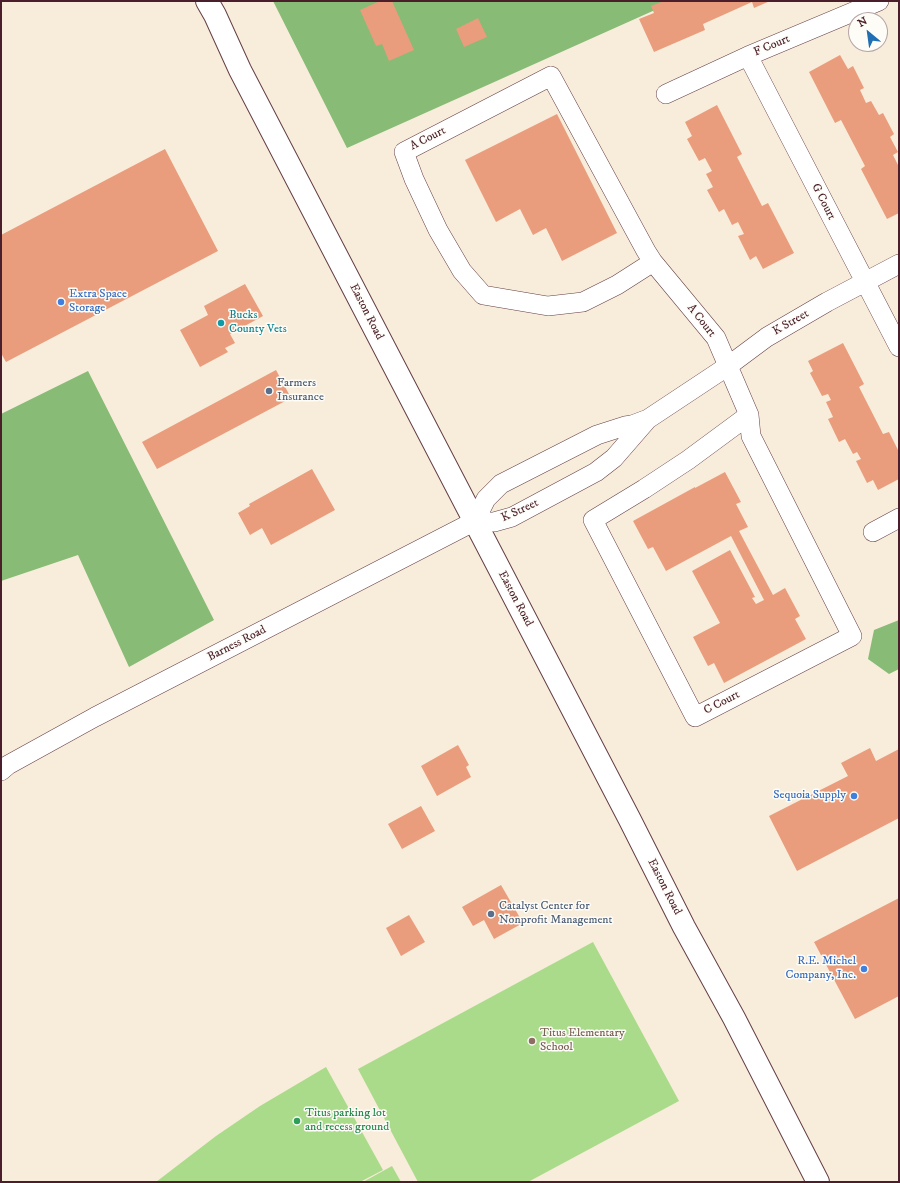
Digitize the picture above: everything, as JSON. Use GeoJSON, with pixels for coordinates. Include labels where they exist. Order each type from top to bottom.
{"type":"FeatureCollection","features":[{"type":"Feature","properties":{"kind":"highway","name":"Easton Road"},"geometry":{"type":"LineString","coordinates":[[211,6],[240,70],[639,836],[684,927],[734,1018],[818,1182]]}},
{"type":"Feature","properties":{"kind":"street","name":"F Court"},"geometry":{"type":"LineString","coordinates":[[666,94],[748,56],[879,1]]}},
{"type":"Feature","properties":{"kind":"street","name":"G Court"},"geometry":{"type":"LineString","coordinates":[[748,56],[899,347]]}},
{"type":"Feature","properties":{"kind":"street","name":"A Court"},"geometry":{"type":"LineString","coordinates":[[653,262],[617,285],[583,302],[548,306],[483,295],[462,271],[438,230],[414,179],[404,152],[551,76],[646,251],[653,262],[716,338],[728,366]]}},
{"type":"Feature","properties":{"kind":"street","name":"K Street"},"geometry":{"type":"LineString","coordinates":[[648,419],[614,458],[596,472],[512,516],[494,522],[475,521],[486,499],[501,484],[597,435],[648,419],[728,366],[767,337],[899,264]]}},
{"type":"Feature","properties":{"kind":"street","name":"C Court"},"geometry":{"type":"LineString","coordinates":[[728,366],[749,415],[751,436],[852,636],[695,717],[593,520],[688,460],[749,415]]}},
{"type":"Feature","properties":{"kind":"street"},"geometry":{"type":"LineString","coordinates":[[873,532],[899,518]]}},
{"type":"Feature","properties":{"kind":"street","name":"Barness Road"},"geometry":{"type":"LineString","coordinates":[[1,771],[8,765],[95,717],[475,521]]}},
{"type":"Feature","properties":{"kind":"green space"},"geometry":{"type":"Polygon","coordinates":[[[273,1],[675,1],[347,148],[273,1]]]}},
{"type":"Feature","properties":{"kind":"green space"},"geometry":{"type":"Polygon","coordinates":[[[88,371],[214,620],[129,667],[78,555],[1,581],[1,414],[88,371]]]}},
{"type":"Feature","properties":{"kind":"green space"},"geometry":{"type":"Polygon","coordinates":[[[899,620],[899,669],[889,674],[868,659],[874,630],[899,620]]]}},
{"type":"Feature","properties":{"kind":"green space"},"geometry":{"type":"Polygon","coordinates":[[[593,942],[679,1101],[528,1182],[418,1182],[358,1069],[593,942]]]}},
{"type":"Feature","properties":{"kind":"green space","name":"Titus parking lot and recess ground"},"geometry":{"type":"Polygon","coordinates":[[[326,1067],[383,1170],[360,1182],[156,1182],[216,1136],[260,1106],[326,1067]]]}},
{"type":"Feature","properties":{"kind":"green space"},"geometry":{"type":"Polygon","coordinates":[[[392,1166],[401,1182],[363,1182],[392,1166]]]}},
{"type":"Feature","properties":{"kind":"building"},"geometry":{"type":"Polygon","coordinates":[[[380,1],[392,1],[414,50],[389,61],[382,44],[376,46],[360,10],[380,1]]]}},
{"type":"Feature","properties":{"kind":"building"},"geometry":{"type":"Polygon","coordinates":[[[664,1],[770,1],[754,8],[752,2],[703,24],[705,30],[654,52],[639,19],[654,13],[651,6],[664,1]]]}},
{"type":"Feature","properties":{"kind":"building"},"geometry":{"type":"Polygon","coordinates":[[[478,18],[487,37],[464,47],[456,29],[478,18]]]}},
{"type":"Feature","properties":{"kind":"building"},"geometry":{"type":"Polygon","coordinates":[[[840,55],[848,69],[853,66],[864,88],[860,90],[866,103],[871,101],[879,115],[883,113],[894,134],[890,137],[898,152],[893,155],[899,167],[899,213],[887,219],[861,169],[865,166],[841,120],[835,123],[809,72],[840,55]]]}},
{"type":"Feature","properties":{"kind":"building"},"geometry":{"type":"Polygon","coordinates":[[[717,105],[742,154],[737,157],[762,206],[768,203],[794,253],[763,269],[756,256],[750,260],[738,236],[744,234],[738,222],[732,225],[724,209],[719,212],[707,190],[713,187],[706,174],[712,171],[705,158],[699,161],[687,139],[692,136],[685,122],[717,105]]]}},
{"type":"Feature","properties":{"kind":"building"},"geometry":{"type":"Polygon","coordinates":[[[557,114],[617,233],[562,261],[546,228],[533,235],[520,209],[496,222],[465,160],[557,114]]]}},
{"type":"Feature","properties":{"kind":"building","name":"Extra Space Storage"},"geometry":{"type":"Polygon","coordinates":[[[165,149],[218,251],[6,362],[1,353],[1,235],[165,149]]]}},
{"type":"Feature","properties":{"kind":"building","name":"Bucks County Vets"},"geometry":{"type":"Polygon","coordinates":[[[245,284],[263,316],[230,334],[235,343],[225,348],[228,352],[200,367],[180,330],[208,315],[204,306],[245,284]]]}},
{"type":"Feature","properties":{"kind":"building"},"geometry":{"type":"Polygon","coordinates":[[[843,343],[864,384],[859,387],[883,434],[889,432],[899,452],[899,479],[878,490],[873,480],[867,483],[856,461],[861,459],[857,452],[853,454],[845,439],[839,442],[828,419],[833,417],[826,402],[831,400],[828,394],[822,396],[810,373],[813,371],[808,361],[843,343]]]}},
{"type":"Feature","properties":{"kind":"building"},"geometry":{"type":"Polygon","coordinates":[[[276,370],[291,398],[157,469],[142,442],[276,370]]]}},
{"type":"Feature","properties":{"kind":"building"},"geometry":{"type":"Polygon","coordinates":[[[312,469],[335,510],[271,545],[262,528],[250,535],[238,513],[250,506],[249,504],[312,469]]]}},
{"type":"Feature","properties":{"kind":"building"},"geometry":{"type":"Polygon","coordinates":[[[725,472],[741,502],[736,504],[748,527],[739,531],[773,595],[785,588],[800,616],[795,619],[806,639],[724,683],[714,663],[708,666],[693,637],[720,623],[692,571],[730,550],[755,597],[752,598],[756,604],[764,600],[731,536],[666,571],[653,547],[648,549],[633,521],[725,472]]]}},
{"type":"Feature","properties":{"kind":"building"},"geometry":{"type":"Polygon","coordinates":[[[458,745],[469,765],[466,767],[471,777],[437,796],[421,766],[458,745]]]}},
{"type":"Feature","properties":{"kind":"building","name":"Sequoia Supply"},"geometry":{"type":"Polygon","coordinates":[[[870,748],[876,761],[899,749],[899,818],[797,871],[769,816],[848,776],[841,763],[870,748]]]}},
{"type":"Feature","properties":{"kind":"building"},"geometry":{"type":"Polygon","coordinates":[[[421,806],[435,831],[402,849],[388,824],[421,806]]]}},
{"type":"Feature","properties":{"kind":"building","name":"Catalyst Center for Nonprofit Management"},"geometry":{"type":"Polygon","coordinates":[[[501,885],[523,923],[494,939],[484,920],[473,926],[462,907],[501,885]]]}},
{"type":"Feature","properties":{"kind":"building","name":"R.E. Michel Company, Inc."},"geometry":{"type":"Polygon","coordinates":[[[899,898],[899,996],[855,1019],[814,942],[899,898]]]}},
{"type":"Feature","properties":{"kind":"building"},"geometry":{"type":"Polygon","coordinates":[[[409,915],[425,942],[401,956],[386,928],[409,915]]]}},
{"type":"Feature","properties":{"kind":"place","name":"Extra Space Storage"},"geometry":{"type":"Point","coordinates":[61,302]}},
{"type":"Feature","properties":{"kind":"place","name":"Bucks County Vets"},"geometry":{"type":"Point","coordinates":[221,323]}},
{"type":"Feature","properties":{"kind":"place","name":"Farmers Insurance"},"geometry":{"type":"Point","coordinates":[269,391]}},
{"type":"Feature","properties":{"kind":"place","name":"Sequoia Supply"},"geometry":{"type":"Point","coordinates":[854,796]}},
{"type":"Feature","properties":{"kind":"place","name":"Catalyst Center for Nonprofit Management"},"geometry":{"type":"Point","coordinates":[491,914]}},
{"type":"Feature","properties":{"kind":"place","name":"R.E. Michel Company, Inc."},"geometry":{"type":"Point","coordinates":[864,969]}},
{"type":"Feature","properties":{"kind":"place","name":"Titus Elementary School"},"geometry":{"type":"Point","coordinates":[532,1041]}},
{"type":"Feature","properties":{"kind":"place","name":"Titus parking lot and recess ground"},"geometry":{"type":"Point","coordinates":[297,1121]}}]}
